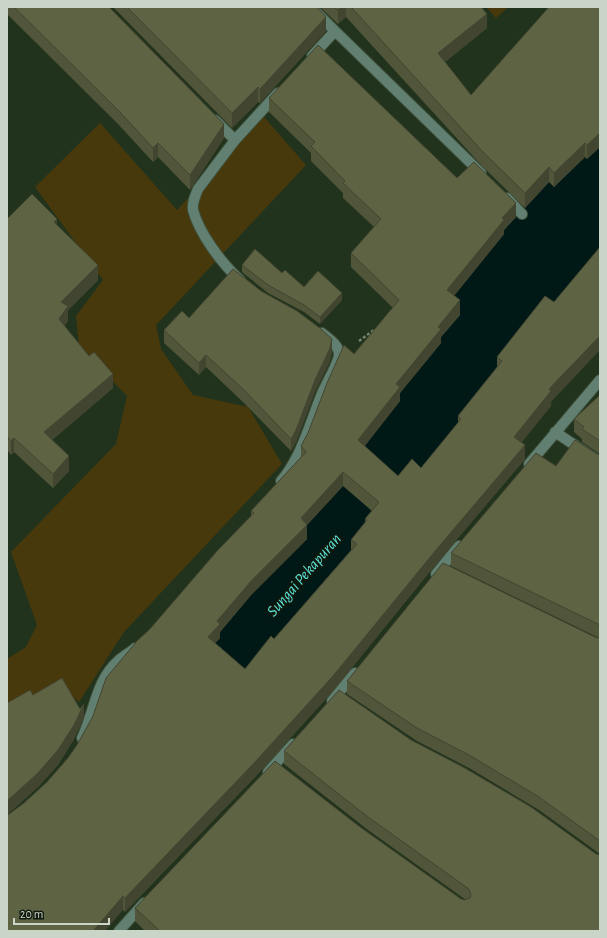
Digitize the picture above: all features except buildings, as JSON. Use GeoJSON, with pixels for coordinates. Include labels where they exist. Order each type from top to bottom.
{"type":"FeatureCollection","features":[{"type":"Feature","properties":{"kind":"street"},"geometry":{"type":"LineString","coordinates":[[311,7],[486,179]]}},
{"type":"Feature","properties":{"kind":"street"},"geometry":{"type":"LineString","coordinates":[[303,66],[335,31]]}},
{"type":"Feature","properties":{"kind":"street"},"geometry":{"type":"LineString","coordinates":[[247,285],[230,271],[208,242],[193,209],[194,197],[198,189],[235,140],[282,88]]}},
{"type":"Feature","properties":{"kind":"street"},"geometry":{"type":"LineString","coordinates":[[208,112],[235,140]]}},
{"type":"Feature","properties":{"kind":"street"},"geometry":{"type":"LineString","coordinates":[[502,194],[522,214]]}},
{"type":"Feature","properties":{"kind":"street"},"geometry":{"type":"LineString","coordinates":[[275,488],[285,476],[302,445],[321,395],[339,354],[338,348],[326,336],[313,327]]}},
{"type":"Feature","properties":{"kind":"street"},"geometry":{"type":"LineString","coordinates":[[521,473],[600,380]]}},
{"type":"Feature","properties":{"kind":"street"},"geometry":{"type":"LineString","coordinates":[[555,432],[600,462]]}},
{"type":"Feature","properties":{"kind":"street"},"geometry":{"type":"LineString","coordinates":[[431,580],[444,570],[466,538]]}},
{"type":"Feature","properties":{"kind":"street"},"geometry":{"type":"LineString","coordinates":[[76,749],[88,726],[96,700],[108,672],[118,661],[141,643]]}},
{"type":"Feature","properties":{"kind":"street"},"geometry":{"type":"LineString","coordinates":[[327,706],[341,697],[362,665]]}},
{"type":"Feature","properties":{"kind":"street"},"geometry":{"type":"LineString","coordinates":[[260,781],[278,767],[301,736]]}},
{"type":"Feature","properties":{"kind":"street"},"geometry":{"type":"LineString","coordinates":[[119,931],[151,895]]}},
{"type":"Feature","properties":{"kind":"path"},"geometry":{"type":"LineString","coordinates":[[339,354],[377,329]]}},
{"type":"Feature","properties":{"kind":"shaded area"},"geometry":{"type":"Polygon","coordinates":[[[486,7],[508,7],[496,18],[486,7]]]}},
{"type":"Feature","properties":{"kind":"shaded area"},"geometry":{"type":"Polygon","coordinates":[[[264,117],[306,165],[156,325],[161,349],[193,395],[248,407],[282,464],[124,632],[79,702],[59,685],[7,712],[7,659],[26,647],[37,625],[11,552],[116,444],[127,396],[79,346],[76,316],[103,280],[35,187],[100,123],[177,210],[264,117]]]}},
{"type":"Feature","properties":{"kind":"water","name":"Sungai Pekapuran"},"geometry":{"type":"Polygon","coordinates":[[[600,47],[600,342],[7,931],[7,859],[514,216],[533,196],[600,47]]]}}]}
